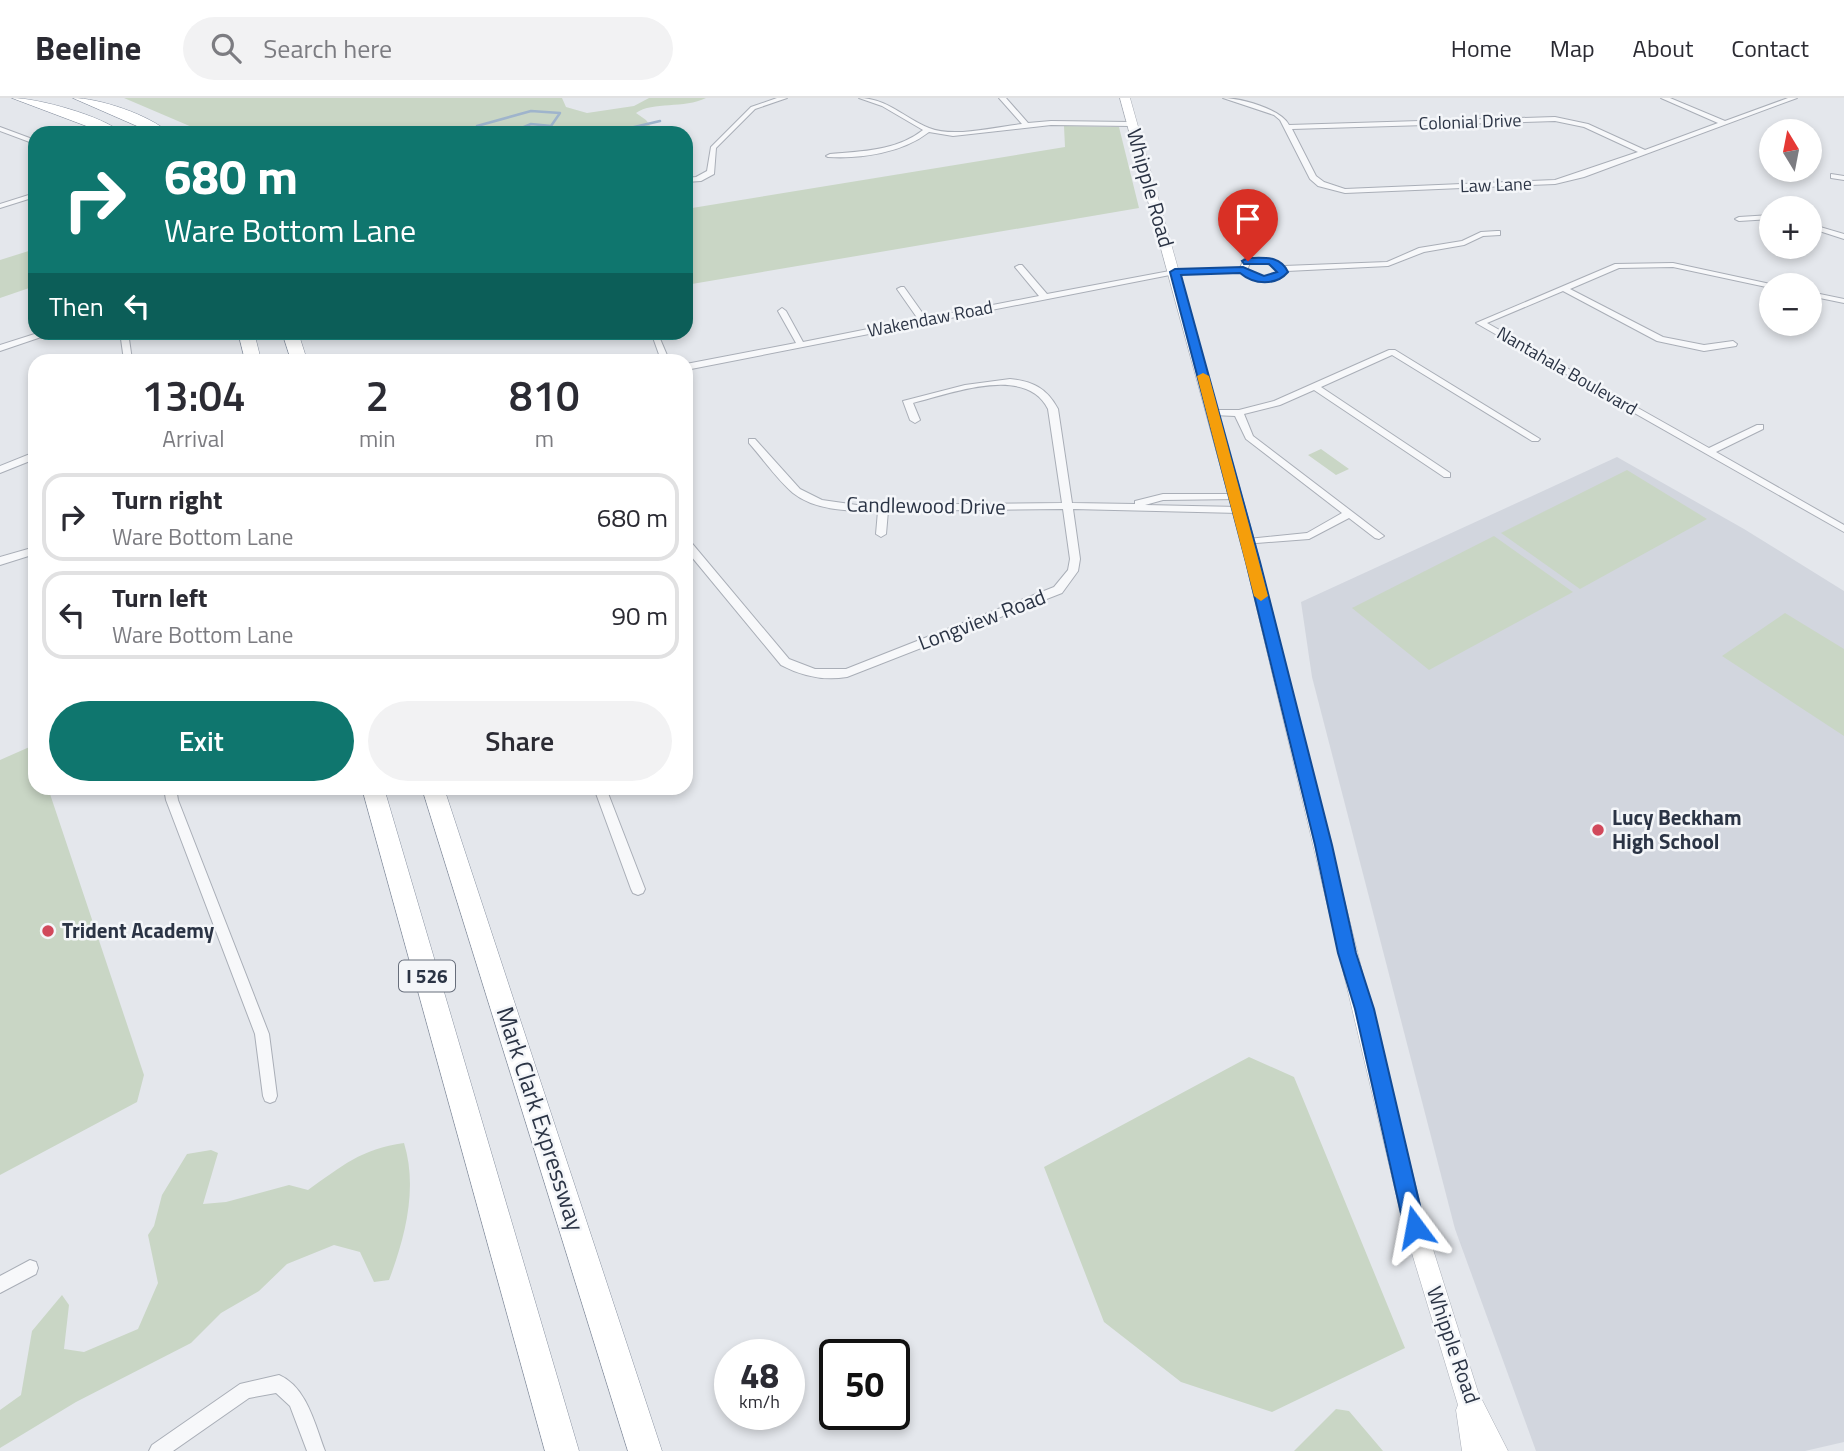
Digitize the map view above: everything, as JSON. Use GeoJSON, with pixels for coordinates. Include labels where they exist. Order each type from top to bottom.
{"type":"FeatureCollection","features":[{"type":"Feature","properties":{"kind":"highway"},"geometry":{"type":"LineString","coordinates":[[4,98],[49,107]]}},
{"type":"Feature","properties":{"kind":"highway"},"geometry":{"type":"LineString","coordinates":[[18,98],[98,126]]}},
{"type":"Feature","properties":{"kind":"highway"},"geometry":{"type":"LineString","coordinates":[[79,98],[149,126]]}},
{"type":"Feature","properties":{"kind":"highway","name":"I 526"},"geometry":{"type":"LineString","coordinates":[[375,795],[562,1451]]}},
{"type":"Feature","properties":{"kind":"highway","name":"Mark Clark Expressway"},"geometry":{"type":"LineString","coordinates":[[435,795],[645,1451]]}},
{"type":"Feature","properties":{"kind":"highway"},"geometry":{"type":"LineString","coordinates":[[509,1261],[545,1451]]}},
{"type":"Feature","properties":{"kind":"main road","name":"Whipple Road"},"geometry":{"type":"LineString","coordinates":[[1125,98],[1238,503],[1347,953],[1364,1009],[1415,1227],[1467,1396],[1495,1451]]}},
{"type":"Feature","properties":{"kind":"main road"},"geometry":{"type":"LineString","coordinates":[[1467,1396],[1475,1451]]}},
{"type":"Feature","properties":{"kind":"street"},"geometry":{"type":"LineString","coordinates":[[693,179],[711,172],[713,148],[753,108],[783,98]]}},
{"type":"Feature","properties":{"kind":"street"},"geometry":{"type":"LineString","coordinates":[[862,98],[884,105],[928,130],[964,134],[1027,126],[1130,121]]}},
{"type":"Feature","properties":{"kind":"street"},"geometry":{"type":"LineString","coordinates":[[1002,98],[1027,126]]}},
{"type":"Feature","properties":{"kind":"street"},"geometry":{"type":"LineString","coordinates":[[1226,98],[1276,114],[1289,127]]}},
{"type":"Feature","properties":{"kind":"street"},"geometry":{"type":"LineString","coordinates":[[1664,98],[1724,123]]}},
{"type":"Feature","properties":{"kind":"street","name":"Law Lane"},"geometry":{"type":"LineString","coordinates":[[1289,127],[1313,177],[1321,184],[1345,191],[1555,182],[1794,98]]}},
{"type":"Feature","properties":{"kind":"street","name":"Colonial Drive"},"geometry":{"type":"LineString","coordinates":[[1289,127],[1555,119],[1587,125],[1644,152]]}},
{"type":"Feature","properties":{"kind":"street"},"geometry":{"type":"LineString","coordinates":[[0,130],[28,140]]}},
{"type":"Feature","properties":{"kind":"street"},"geometry":{"type":"LineString","coordinates":[[830,156],[897,148],[915,142],[928,130]]}},
{"type":"Feature","properties":{"kind":"street"},"geometry":{"type":"LineString","coordinates":[[1834,176],[1844,178]]}},
{"type":"Feature","properties":{"kind":"street"},"geometry":{"type":"LineString","coordinates":[[0,206],[28,197]]}},
{"type":"Feature","properties":{"kind":"street"},"geometry":{"type":"LineString","coordinates":[[1739,219],[1759,218]]}},
{"type":"Feature","properties":{"kind":"street"},"geometry":{"type":"LineString","coordinates":[[1822,230],[1844,237]]}},
{"type":"Feature","properties":{"kind":"street"},"geometry":{"type":"LineString","coordinates":[[1282,269],[1281,276],[1270,279],[1250,276],[1243,270],[1244,264],[1258,259],[1276,263],[1282,269],[1388,264],[1422,250],[1464,243],[1481,234],[1497,233]]}},
{"type":"Feature","properties":{"kind":"street","name":"Nantahala Boulevard"},"geometry":{"type":"LineString","coordinates":[[1759,283],[1673,265],[1618,266],[1480,323],[1844,529]]}},
{"type":"Feature","properties":{"kind":"street"},"geometry":{"type":"LineString","coordinates":[[1019,267],[1044,296]]}},
{"type":"Feature","properties":{"kind":"street","name":"Wakendaw Road"},"geometry":{"type":"LineString","coordinates":[[693,366],[1175,272],[1243,270]]}},
{"type":"Feature","properties":{"kind":"street"},"geometry":{"type":"LineString","coordinates":[[1563,288],[1660,339],[1704,348],[1733,344]]}},
{"type":"Feature","properties":{"kind":"street"},"geometry":{"type":"LineString","coordinates":[[901,289],[923,320]]}},
{"type":"Feature","properties":{"kind":"street"},"geometry":{"type":"LineString","coordinates":[[1822,296],[1844,301]]}},
{"type":"Feature","properties":{"kind":"street"},"geometry":{"type":"LineString","coordinates":[[782,311],[801,345]]}},
{"type":"Feature","properties":{"kind":"street"},"geometry":{"type":"LineString","coordinates":[[0,348],[28,339]]}},
{"type":"Feature","properties":{"kind":"street"},"geometry":{"type":"LineString","coordinates":[[1213,412],[1239,413],[1262,408],[1392,352],[1535,439]]}},
{"type":"Feature","properties":{"kind":"street","name":"Longview Road"},"geometry":{"type":"LineString","coordinates":[[693,551],[785,662],[799,670],[830,676],[847,673],[1058,590],[1073,571],[1074,559],[1069,506],[1053,408],[1048,397],[1036,388],[1020,382],[999,383],[908,401],[915,420]]}},
{"type":"Feature","properties":{"kind":"street"},"geometry":{"type":"LineString","coordinates":[[1315,387],[1447,475]]}},
{"type":"Feature","properties":{"kind":"street"},"geometry":{"type":"LineString","coordinates":[[1239,413],[1250,438],[1379,536]]}},
{"type":"Feature","properties":{"kind":"street"},"geometry":{"type":"LineString","coordinates":[[1709,452],[1760,427]]}},
{"type":"Feature","properties":{"kind":"street","name":"Candlewood Drive"},"geometry":{"type":"LineString","coordinates":[[752,441],[797,491],[820,503],[883,509],[1126,507],[1238,503]]}},
{"type":"Feature","properties":{"kind":"street"},"geometry":{"type":"LineString","coordinates":[[0,470],[28,458]]}},
{"type":"Feature","properties":{"kind":"street"},"geometry":{"type":"LineString","coordinates":[[881,534],[883,509]]}},
{"type":"Feature","properties":{"kind":"street"},"geometry":{"type":"LineString","coordinates":[[1248,542],[1309,536],[1348,514]]}},
{"type":"Feature","properties":{"kind":"street"},"geometry":{"type":"LineString","coordinates":[[0,561],[28,552]]}},
{"type":"Feature","properties":{"kind":"street"},"geometry":{"type":"LineString","coordinates":[[171,795],[262,1034],[270,1096]]}},
{"type":"Feature","properties":{"kind":"street"},"geometry":{"type":"LineString","coordinates":[[603,795],[638,889]]}},
{"type":"Feature","properties":{"kind":"street"},"geometry":{"type":"LineString","coordinates":[[0,1285],[30,1268]]}},
{"type":"Feature","properties":{"kind":"street"},"geometry":{"type":"LineString","coordinates":[[158,1451],[246,1391],[279,1384],[296,1400],[316,1451]]}},
{"type":"Feature","properties":{"kind":"shaded area","name":"Lucy Beckham High School"},"geometry":{"type":"Polygon","coordinates":[[[1617,457],[1744,529],[1844,591],[1844,1442],[1805,1451],[1536,1451],[1455,1229],[1312,677],[1301,602],[1617,457]]]}},
{"type":"Feature","properties":{"kind":"green space"},"geometry":{"type":"Polygon","coordinates":[[[124,98],[562,98],[566,107],[587,113],[634,106],[649,98],[706,98],[651,107],[636,113],[650,126],[190,126],[124,98]]]}},
{"type":"Feature","properties":{"kind":"green space"},"geometry":{"type":"Polygon","coordinates":[[[1064,126],[1119,127],[1139,208],[693,284],[693,208],[1065,147],[1064,126]]]}},
{"type":"Feature","properties":{"kind":"green space"},"geometry":{"type":"Polygon","coordinates":[[[28,251],[28,288],[0,298],[0,260],[28,251]]]}},
{"type":"Feature","properties":{"kind":"green space"},"geometry":{"type":"Polygon","coordinates":[[[1321,449],[1349,469],[1336,475],[1308,455],[1321,449]]]}},
{"type":"Feature","properties":{"kind":"green space"},"geometry":{"type":"Polygon","coordinates":[[[1627,470],[1707,519],[1580,589],[1501,533],[1627,470]]]}},
{"type":"Feature","properties":{"kind":"green space"},"geometry":{"type":"Polygon","coordinates":[[[1494,536],[1573,592],[1429,670],[1352,608],[1494,536]]]}},
{"type":"Feature","properties":{"kind":"green space"},"geometry":{"type":"Polygon","coordinates":[[[1785,613],[1844,649],[1844,736],[1722,656],[1785,613]]]}},
{"type":"Feature","properties":{"kind":"green space","name":"Trident Academy"},"geometry":{"type":"Polygon","coordinates":[[[28,748],[28,795],[50,795],[144,1075],[137,1102],[0,1175],[0,760],[28,748]]]}},
{"type":"Feature","properties":{"kind":"green space"},"geometry":{"type":"Polygon","coordinates":[[[1249,1057],[1294,1077],[1405,1348],[1272,1412],[1181,1382],[1104,1322],[1044,1167],[1249,1057]]]}},
{"type":"Feature","properties":{"kind":"green space"},"geometry":{"type":"Polygon","coordinates":[[[404,1143],[410,1195],[400,1247],[389,1280],[374,1282],[360,1252],[334,1245],[287,1264],[259,1291],[221,1313],[191,1343],[76,1402],[0,1448],[0,1410],[21,1395],[32,1331],[62,1295],[69,1305],[64,1349],[84,1352],[138,1329],[158,1283],[148,1235],[154,1226],[162,1195],[187,1154],[211,1150],[218,1153],[203,1204],[226,1202],[289,1185],[308,1190],[364,1154],[404,1143]]]}},
{"type":"Feature","properties":{"kind":"green space"},"geometry":{"type":"Polygon","coordinates":[[[1336,1409],[1349,1411],[1383,1451],[1294,1451],[1336,1409]]]}},
{"type":"Feature","properties":{"kind":"waterway"},"geometry":{"type":"LineString","coordinates":[[477,126],[531,111],[560,113],[551,126]]}},
{"type":"Feature","properties":{"kind":"waterway"},"geometry":{"type":"LineString","coordinates":[[639,126],[660,121]]}},
{"type":"Feature","properties":{"kind":"waterway"},"geometry":{"type":"LineString","coordinates":[[526,126],[551,126]]}},
{"type":"Feature","properties":{"kind":"slow traffic"},"geometry":{"type":"LineString","coordinates":[[1203,376],[1261,596]]}},
{"type":"Feature","properties":{"kind":"place","name":"Lucy Beckham High School"},"geometry":{"type":"Point","coordinates":[1598,830]}},
{"type":"Feature","properties":{"kind":"place","name":"Trident Academy"},"geometry":{"type":"Point","coordinates":[48,931]}},
{"type":"Feature","properties":{"kind":"route"},"geometry":{"type":"LineString","coordinates":[[1248,261],[1270,261],[1280,266],[1283,272],[1276,278],[1264,279],[1250,276],[1243,270],[1175,272],[1253,562],[1415,1227]]}}]}
